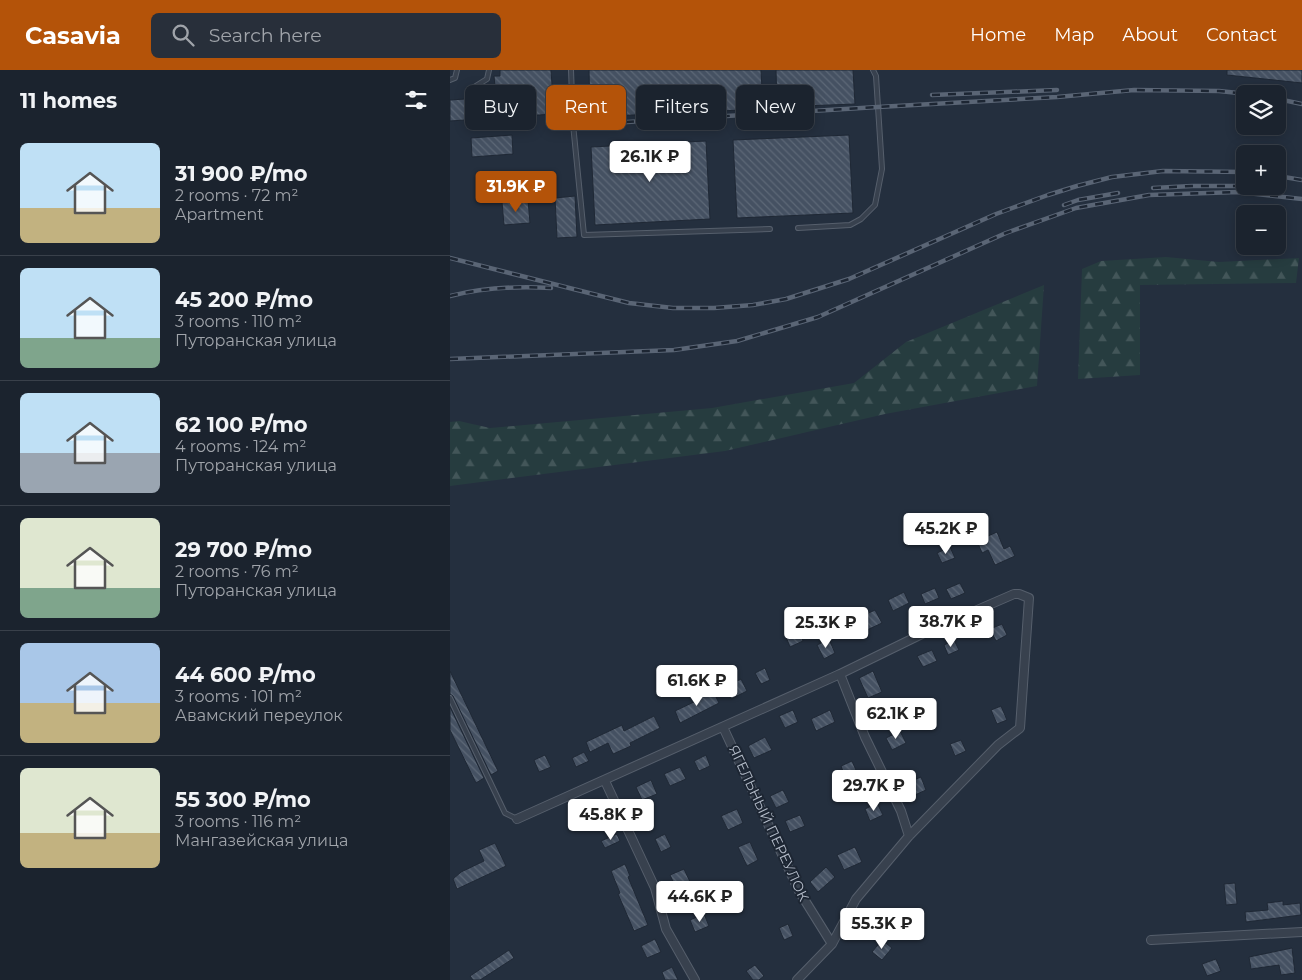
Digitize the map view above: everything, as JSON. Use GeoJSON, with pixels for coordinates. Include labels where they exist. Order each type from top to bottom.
{"type":"FeatureCollection","features":[{"type":"Feature","properties":{"kind":"street"},"geometry":{"type":"LineString","coordinates":[[516,819],[605,781],[840,674],[922,634],[1014,594],[1029,598],[1020,728],[998,745],[909,836],[856,898],[832,944],[797,980]]}},
{"type":"Feature","properties":{"kind":"street"},"geometry":{"type":"LineString","coordinates":[[840,674],[865,737],[901,811],[909,836]]}},
{"type":"Feature","properties":{"kind":"street","name":"ЯГЕЛЬНЫЙ ПЕРЕУЛОК"},"geometry":{"type":"LineString","coordinates":[[723,727],[799,891],[832,944]]}},
{"type":"Feature","properties":{"kind":"street"},"geometry":{"type":"LineString","coordinates":[[605,781],[655,888],[666,929],[695,980]]}},
{"type":"Feature","properties":{"kind":"street"},"geometry":{"type":"LineString","coordinates":[[1151,940],[1302,932]]}},
{"type":"Feature","properties":{"kind":"lane"},"geometry":{"type":"LineString","coordinates":[[450,80],[455,78],[457,70]]}},
{"type":"Feature","properties":{"kind":"lane"},"geometry":{"type":"LineString","coordinates":[[476,85],[487,79],[489,70]]}},
{"type":"Feature","properties":{"kind":"lane"},"geometry":{"type":"LineString","coordinates":[[571,70],[573,124],[584,235],[770,229]]}},
{"type":"Feature","properties":{"kind":"lane"},"geometry":{"type":"LineString","coordinates":[[798,228],[850,225],[861,219],[875,205],[882,169],[876,76],[873,70]]}},
{"type":"Feature","properties":{"kind":"lane"},"geometry":{"type":"LineString","coordinates":[[450,698],[504,814],[516,819]]}},
{"type":"Feature","properties":{"kind":"green space"},"geometry":{"type":"Polygon","coordinates":[[[1166,257],[1219,262],[1299,258],[1296,283],[1140,285],[1140,375],[1078,379],[1082,269],[1101,261],[1166,257]]]}},
{"type":"Feature","properties":{"kind":"green space"},"geometry":{"type":"Polygon","coordinates":[[[1044,285],[1037,386],[885,414],[725,451],[450,486],[450,422],[459,421],[490,428],[712,408],[854,383],[906,342],[1044,285]]]}},
{"type":"Feature","properties":{"kind":"building"},"geometry":{"type":"Polygon","coordinates":[[[500,70],[551,70],[552,85],[546,85],[546,115],[536,115],[536,85],[495,85],[494,76],[500,76],[500,70]]]}},
{"type":"Feature","properties":{"kind":"building"},"geometry":{"type":"Polygon","coordinates":[[[589,70],[761,70],[762,85],[736,85],[736,110],[726,111],[726,85],[636,85],[636,115],[626,115],[626,85],[589,85],[589,70]]]}},
{"type":"Feature","properties":{"kind":"building"},"geometry":{"type":"Polygon","coordinates":[[[776,70],[853,70],[855,104],[814,106],[814,85],[776,85],[776,70]]]}},
{"type":"Feature","properties":{"kind":"building"},"geometry":{"type":"Polygon","coordinates":[[[1227,70],[1302,70],[1302,83],[1227,75],[1227,70]]]}},
{"type":"Feature","properties":{"kind":"building"},"geometry":{"type":"Polygon","coordinates":[[[465,99],[465,120],[450,121],[450,100],[465,99]]]}},
{"type":"Feature","properties":{"kind":"building"},"geometry":{"type":"Polygon","coordinates":[[[512,135],[513,154],[472,157],[471,138],[512,135]]]}},
{"type":"Feature","properties":{"kind":"building"},"geometry":{"type":"Polygon","coordinates":[[[849,135],[853,213],[737,218],[733,140],[849,135]]]}},
{"type":"Feature","properties":{"kind":"building"},"geometry":{"type":"Polygon","coordinates":[[[706,141],[710,219],[595,225],[591,147],[706,141]]]}},
{"type":"Feature","properties":{"kind":"building"},"geometry":{"type":"Polygon","coordinates":[[[575,196],[577,237],[557,238],[555,198],[575,196]]]}},
{"type":"Feature","properties":{"kind":"building"},"geometry":{"type":"Polygon","coordinates":[[[528,200],[530,223],[504,225],[502,202],[528,200]]]}},
{"type":"Feature","properties":{"kind":"building"},"geometry":{"type":"Polygon","coordinates":[[[997,532],[1004,549],[1010,546],[1015,556],[995,565],[988,550],[982,553],[977,541],[997,532]]]}},
{"type":"Feature","properties":{"kind":"building"},"geometry":{"type":"Polygon","coordinates":[[[950,547],[955,558],[942,563],[937,553],[950,547]]]}},
{"type":"Feature","properties":{"kind":"building"},"geometry":{"type":"Polygon","coordinates":[[[960,583],[965,593],[951,599],[946,589],[960,583]]]}},
{"type":"Feature","properties":{"kind":"building"},"geometry":{"type":"Polygon","coordinates":[[[935,588],[939,598],[925,604],[921,594],[935,588]]]}},
{"type":"Feature","properties":{"kind":"building"},"geometry":{"type":"Polygon","coordinates":[[[904,592],[909,603],[893,611],[888,600],[904,592]]]}},
{"type":"Feature","properties":{"kind":"building"},"geometry":{"type":"Polygon","coordinates":[[[875,610],[882,623],[867,630],[860,617],[875,610]]]}},
{"type":"Feature","properties":{"kind":"building"},"geometry":{"type":"Polygon","coordinates":[[[1002,624],[1007,635],[996,641],[990,629],[1002,624]]]}},
{"type":"Feature","properties":{"kind":"building"},"geometry":{"type":"Polygon","coordinates":[[[799,631],[803,641],[790,647],[786,637],[799,631]]]}},
{"type":"Feature","properties":{"kind":"building"},"geometry":{"type":"Polygon","coordinates":[[[829,639],[835,653],[824,659],[817,645],[829,639]]]}},
{"type":"Feature","properties":{"kind":"building"},"geometry":{"type":"Polygon","coordinates":[[[954,640],[959,650],[948,655],[944,645],[954,640]]]}},
{"type":"Feature","properties":{"kind":"building"},"geometry":{"type":"Polygon","coordinates":[[[932,650],[937,661],[923,667],[917,656],[932,650]]]}},
{"type":"Feature","properties":{"kind":"building"},"geometry":{"type":"Polygon","coordinates":[[[765,668],[770,680],[761,684],[755,673],[765,668]]]}},
{"type":"Feature","properties":{"kind":"building"},"geometry":{"type":"Polygon","coordinates":[[[450,671],[498,771],[491,775],[453,696],[450,694],[450,671]]]}},
{"type":"Feature","properties":{"kind":"building"},"geometry":{"type":"Polygon","coordinates":[[[873,671],[882,692],[868,698],[859,678],[873,671]]]}},
{"type":"Feature","properties":{"kind":"building"},"geometry":{"type":"Polygon","coordinates":[[[741,679],[747,691],[731,699],[725,687],[741,679]]]}},
{"type":"Feature","properties":{"kind":"building"},"geometry":{"type":"Polygon","coordinates":[[[713,691],[719,703],[680,723],[675,711],[713,691]]]}},
{"type":"Feature","properties":{"kind":"building"},"geometry":{"type":"Polygon","coordinates":[[[1001,706],[1007,720],[997,724],[991,710],[1001,706]]]}},
{"type":"Feature","properties":{"kind":"building"},"geometry":{"type":"Polygon","coordinates":[[[450,707],[484,778],[476,783],[450,730],[450,707]]]}},
{"type":"Feature","properties":{"kind":"building"},"geometry":{"type":"Polygon","coordinates":[[[887,707],[892,716],[876,723],[871,714],[887,707]]]}},
{"type":"Feature","properties":{"kind":"building"},"geometry":{"type":"Polygon","coordinates":[[[793,710],[798,722],[785,728],[779,716],[793,710]]]}},
{"type":"Feature","properties":{"kind":"building"},"geometry":{"type":"Polygon","coordinates":[[[830,710],[835,722],[816,731],[811,719],[830,710]]]}},
{"type":"Feature","properties":{"kind":"building"},"geometry":{"type":"Polygon","coordinates":[[[654,716],[660,728],[630,743],[631,746],[613,754],[608,743],[590,752],[586,742],[622,725],[624,731],[654,716]]]}},
{"type":"Feature","properties":{"kind":"building"},"geometry":{"type":"Polygon","coordinates":[[[900,731],[906,743],[892,750],[886,738],[900,731]]]}},
{"type":"Feature","properties":{"kind":"building"},"geometry":{"type":"Polygon","coordinates":[[[765,737],[772,750],[754,758],[748,746],[765,737]]]}},
{"type":"Feature","properties":{"kind":"building"},"geometry":{"type":"Polygon","coordinates":[[[961,740],[966,751],[955,756],[950,744],[961,740]]]}},
{"type":"Feature","properties":{"kind":"building"},"geometry":{"type":"Polygon","coordinates":[[[584,752],[589,761],[576,767],[572,758],[584,752]]]}},
{"type":"Feature","properties":{"kind":"building"},"geometry":{"type":"Polygon","coordinates":[[[545,755],[551,767],[539,772],[534,760],[545,755]]]}},
{"type":"Feature","properties":{"kind":"building"},"geometry":{"type":"Polygon","coordinates":[[[706,755],[710,766],[699,771],[694,761],[706,755]]]}},
{"type":"Feature","properties":{"kind":"building"},"geometry":{"type":"Polygon","coordinates":[[[852,761],[859,777],[847,782],[841,766],[852,761]]]}},
{"type":"Feature","properties":{"kind":"building"},"geometry":{"type":"Polygon","coordinates":[[[680,767],[686,779],[670,786],[664,774],[680,767]]]}},
{"type":"Feature","properties":{"kind":"building"},"geometry":{"type":"Polygon","coordinates":[[[921,777],[926,790],[915,795],[909,782],[921,777]]]}},
{"type":"Feature","properties":{"kind":"building"},"geometry":{"type":"Polygon","coordinates":[[[651,780],[657,794],[642,800],[636,787],[651,780]]]}},
{"type":"Feature","properties":{"kind":"building"},"geometry":{"type":"Polygon","coordinates":[[[783,790],[789,802],[776,808],[770,796],[783,790]]]}},
{"type":"Feature","properties":{"kind":"building"},"geometry":{"type":"Polygon","coordinates":[[[601,803],[607,816],[594,822],[588,809],[601,803]]]}},
{"type":"Feature","properties":{"kind":"building"},"geometry":{"type":"Polygon","coordinates":[[[877,803],[883,815],[870,821],[865,809],[877,803]]]}},
{"type":"Feature","properties":{"kind":"building"},"geometry":{"type":"Polygon","coordinates":[[[737,809],[743,823],[728,830],[721,816],[737,809]]]}},
{"type":"Feature","properties":{"kind":"building"},"geometry":{"type":"Polygon","coordinates":[[[800,815],[805,826],[790,832],[785,821],[800,815]]]}},
{"type":"Feature","properties":{"kind":"building"},"geometry":{"type":"Polygon","coordinates":[[[617,834],[620,841],[605,848],[601,841],[617,834]]]}},
{"type":"Feature","properties":{"kind":"building"},"geometry":{"type":"Polygon","coordinates":[[[665,834],[671,847],[661,852],[655,839],[665,834]]]}},
{"type":"Feature","properties":{"kind":"building"},"geometry":{"type":"Polygon","coordinates":[[[750,842],[758,860],[747,866],[738,847],[750,842]]]}},
{"type":"Feature","properties":{"kind":"building"},"geometry":{"type":"Polygon","coordinates":[[[495,843],[506,866],[457,889],[453,879],[461,872],[484,861],[479,850],[495,843]]]}},
{"type":"Feature","properties":{"kind":"building"},"geometry":{"type":"Polygon","coordinates":[[[855,847],[862,862],[844,870],[837,855],[855,847]]]}},
{"type":"Feature","properties":{"kind":"building"},"geometry":{"type":"Polygon","coordinates":[[[625,864],[630,876],[628,877],[648,925],[634,931],[618,894],[620,893],[611,871],[625,864]]]}},
{"type":"Feature","properties":{"kind":"building"},"geometry":{"type":"Polygon","coordinates":[[[826,867],[835,877],[818,892],[810,882],[826,867]]]}},
{"type":"Feature","properties":{"kind":"building"},"geometry":{"type":"Polygon","coordinates":[[[684,869],[691,884],[677,890],[670,875],[684,869]]]}},
{"type":"Feature","properties":{"kind":"building"},"geometry":{"type":"Polygon","coordinates":[[[1235,883],[1237,904],[1226,905],[1224,884],[1235,883]]]}},
{"type":"Feature","properties":{"kind":"building"},"geometry":{"type":"Polygon","coordinates":[[[1283,901],[1283,905],[1300,903],[1301,915],[1246,922],[1245,912],[1268,910],[1267,903],[1283,901]]]}},
{"type":"Feature","properties":{"kind":"building"},"geometry":{"type":"Polygon","coordinates":[[[704,914],[709,926],[695,932],[690,920],[704,914]]]}},
{"type":"Feature","properties":{"kind":"building"},"geometry":{"type":"Polygon","coordinates":[[[788,924],[793,936],[784,940],[779,928],[788,924]]]}},
{"type":"Feature","properties":{"kind":"building"},"geometry":{"type":"Polygon","coordinates":[[[655,939],[661,952],[647,958],[641,946],[655,939]]]}},
{"type":"Feature","properties":{"kind":"building"},"geometry":{"type":"Polygon","coordinates":[[[882,940],[892,948],[882,960],[872,952],[882,940]]]}},
{"type":"Feature","properties":{"kind":"building"},"geometry":{"type":"Polygon","coordinates":[[[1292,948],[1295,973],[1281,975],[1279,965],[1251,969],[1249,957],[1292,948]]]}},
{"type":"Feature","properties":{"kind":"building"},"geometry":{"type":"Polygon","coordinates":[[[509,950],[514,958],[480,980],[473,980],[470,976],[509,950]]]}},
{"type":"Feature","properties":{"kind":"building"},"geometry":{"type":"Polygon","coordinates":[[[1216,959],[1221,971],[1207,976],[1202,964],[1216,959]]]}},
{"type":"Feature","properties":{"kind":"building"},"geometry":{"type":"Polygon","coordinates":[[[755,965],[764,976],[759,980],[753,980],[746,971],[755,965]]]}},
{"type":"Feature","properties":{"kind":"building"},"geometry":{"type":"Polygon","coordinates":[[[672,967],[678,980],[665,980],[662,972],[672,967]]]}},
{"type":"Feature","properties":{"kind":"railway"},"geometry":{"type":"LineString","coordinates":[[932,95],[1057,90]]}},
{"type":"Feature","properties":{"kind":"railway"},"geometry":{"type":"LineString","coordinates":[[626,122],[1057,97],[1134,90],[1236,93]]}},
{"type":"Feature","properties":{"kind":"railway"},"geometry":{"type":"LineString","coordinates":[[1286,101],[1302,104]]}},
{"type":"Feature","properties":{"kind":"railway"},"geometry":{"type":"LineString","coordinates":[[450,258],[629,303],[673,308],[714,308],[753,305],[786,299],[849,279],[996,214],[1077,186],[1112,177],[1163,171],[1236,172]]}},
{"type":"Feature","properties":{"kind":"railway"},"geometry":{"type":"LineString","coordinates":[[1286,177],[1302,180]]}},
{"type":"Feature","properties":{"kind":"railway"},"geometry":{"type":"LineString","coordinates":[[1153,188],[1236,186]]}},
{"type":"Feature","properties":{"kind":"railway"},"geometry":{"type":"LineString","coordinates":[[450,359],[674,350],[737,341],[818,317],[1006,233],[1076,208],[1149,195],[1238,192],[1302,199]]}},
{"type":"Feature","properties":{"kind":"railway"},"geometry":{"type":"LineString","coordinates":[[1064,205],[1078,200],[1118,193]]}},
{"type":"Feature","properties":{"kind":"railway"},"geometry":{"type":"LineString","coordinates":[[450,296],[500,288],[551,288]]}}]}
